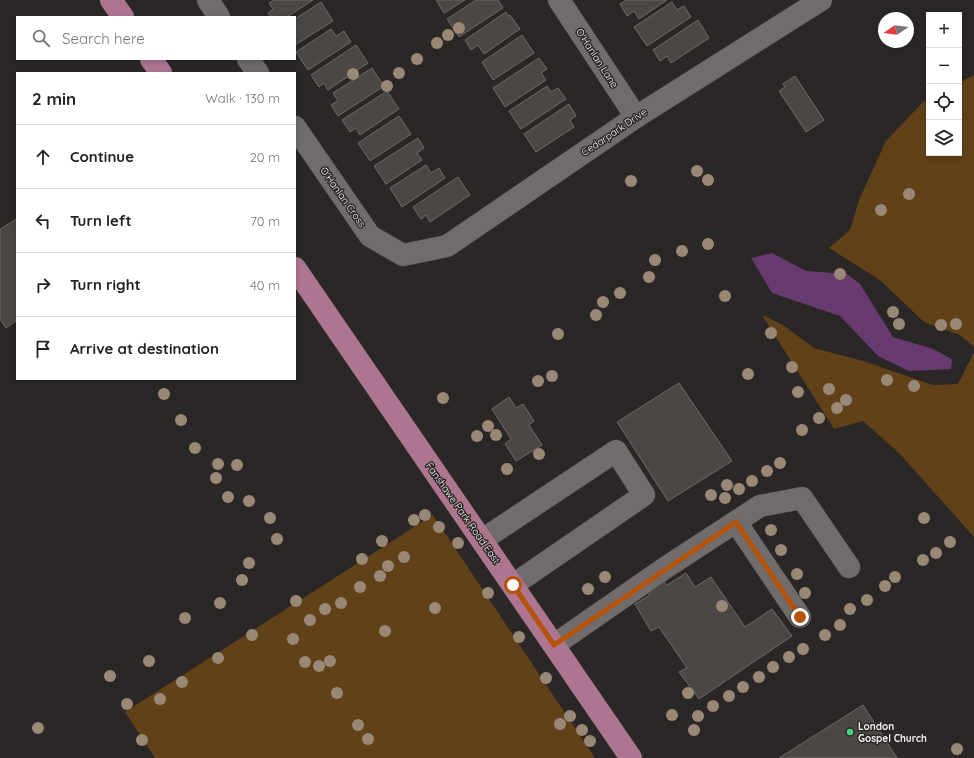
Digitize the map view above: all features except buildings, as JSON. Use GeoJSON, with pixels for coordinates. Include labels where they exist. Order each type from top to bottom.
{"type":"FeatureCollection","features":[{"type":"Feature","properties":{"kind":"main road"},"geometry":{"type":"LineString","coordinates":[[111,0],[122,16]]}},
{"type":"Feature","properties":{"kind":"main road"},"geometry":{"type":"LineString","coordinates":[[152,60],[160,72]]}},
{"type":"Feature","properties":{"kind":"main road","name":"Fanshawe Park Road East"},"geometry":{"type":"LineString","coordinates":[[296,269],[631,758]]}},
{"type":"Feature","properties":{"kind":"street"},"geometry":{"type":"LineString","coordinates":[[208,0],[218,16]]}},
{"type":"Feature","properties":{"kind":"street","name":"O'Hanlan Lane"},"geometry":{"type":"LineString","coordinates":[[559,0],[636,117]]}},
{"type":"Feature","properties":{"kind":"street","name":"Cedarpark Drive"},"geometry":{"type":"LineString","coordinates":[[403,255],[447,246],[636,117],[821,0]]}},
{"type":"Feature","properties":{"kind":"street"},"geometry":{"type":"LineString","coordinates":[[249,60],[257,72]]}},
{"type":"Feature","properties":{"kind":"street","name":"O'Hanlan Cross"},"geometry":{"type":"LineString","coordinates":[[296,128],[370,236],[403,255]]}},
{"type":"Feature","properties":{"kind":"street"},"geometry":{"type":"LineString","coordinates":[[482,540],[616,451],[644,495],[513,585]]}},
{"type":"Feature","properties":{"kind":"street"},"geometry":{"type":"LineString","coordinates":[[554,645],[760,506],[802,498],[849,567]]}},
{"type":"Feature","properties":{"kind":"street"},"geometry":{"type":"LineString","coordinates":[[736,522],[800,617]]}},
{"type":"Feature","properties":{"kind":"shaded area"},"geometry":{"type":"Polygon","coordinates":[[[974,75],[974,347],[960,335],[924,322],[880,280],[829,248],[850,230],[859,200],[886,141],[923,102],[926,100],[926,156],[962,156],[962,81],[974,75]]]}},
{"type":"Feature","properties":{"kind":"shaded area"},"geometry":{"type":"Polygon","coordinates":[[[772,253],[806,271],[847,274],[860,284],[893,337],[933,349],[952,359],[951,369],[909,371],[878,356],[840,316],[772,293],[751,258],[772,253]]]}},
{"type":"Feature","properties":{"kind":"shaded area"},"geometry":{"type":"Polygon","coordinates":[[[762,315],[783,325],[814,348],[863,361],[933,385],[958,384],[974,352],[974,537],[900,454],[863,421],[834,429],[762,315]]]}},
{"type":"Feature","properties":{"kind":"shaded area"},"geometry":{"type":"Polygon","coordinates":[[[433,515],[595,758],[155,758],[125,712],[433,515]]]}},
{"type":"Feature","properties":{"kind":"place","name":"London Gospel Church"},"geometry":{"type":"Point","coordinates":[850,732]}},
{"type":"Feature","properties":{"kind":"route"},"geometry":{"type":"LineString","coordinates":[[513,585],[554,645],[665,568],[736,522],[800,617]]}}]}
